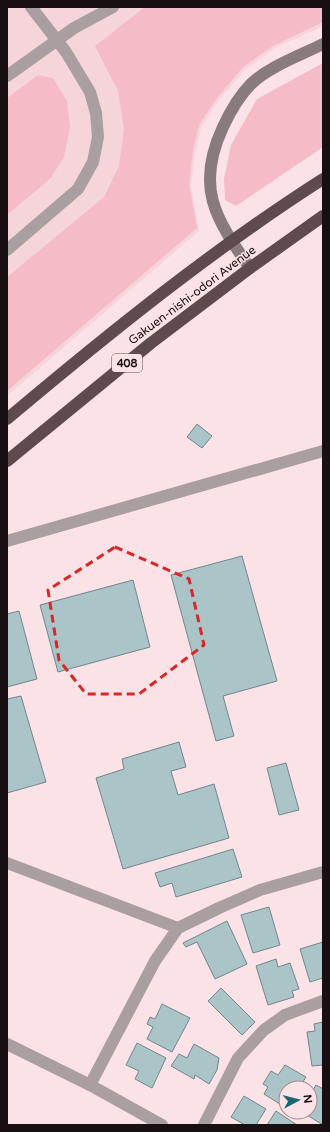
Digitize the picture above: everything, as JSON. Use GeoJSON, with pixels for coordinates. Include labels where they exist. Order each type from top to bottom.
{"type":"FeatureCollection","features":[{"type":"Feature","properties":{"kind":"highway","name":"Gakuen-nishi-odori Avenue"},"geometry":{"type":"LineString","coordinates":[[7,420],[131,318],[232,242],[323,178]]}},
{"type":"Feature","properties":{"kind":"highway","name":"Gakuen-nishi-odori Avenue"},"geometry":{"type":"LineString","coordinates":[[7,462],[151,343],[250,268],[323,216]]}},
{"type":"Feature","properties":{"kind":"main road"},"geometry":{"type":"LineString","coordinates":[[250,268],[232,242],[217,215],[210,192],[210,164],[219,136],[237,102],[252,84],[269,71],[323,44]]}},
{"type":"Feature","properties":{"kind":"street"},"geometry":{"type":"LineString","coordinates":[[7,250],[78,189],[93,162],[98,137],[96,113],[90,92],[66,52],[31,7]]}},
{"type":"Feature","properties":{"kind":"street"},"geometry":{"type":"LineString","coordinates":[[7,76],[74,28],[113,7]]}},
{"type":"Feature","properties":{"kind":"street"},"geometry":{"type":"LineString","coordinates":[[7,540],[323,451]]}},
{"type":"Feature","properties":{"kind":"street"},"geometry":{"type":"LineString","coordinates":[[7,863],[178,928]]}},
{"type":"Feature","properties":{"kind":"street"},"geometry":{"type":"LineString","coordinates":[[90,1085],[155,960],[178,928],[260,890],[323,872]]}},
{"type":"Feature","properties":{"kind":"street"},"geometry":{"type":"LineString","coordinates":[[204,1125],[238,1058],[264,1030],[285,1015],[323,1001]]}},
{"type":"Feature","properties":{"kind":"street"},"geometry":{"type":"LineString","coordinates":[[7,1044],[90,1085],[162,1125]]}},
{"type":"Feature","properties":{"kind":"highlighted area"},"geometry":{"type":"Polygon","coordinates":[[[115,547],[189,579],[204,645],[139,694],[86,694],[59,660],[48,590],[115,547]]]}},
{"type":"Feature","properties":{"kind":"shaded area"},"geometry":{"type":"Polygon","coordinates":[[[7,7],[323,7],[323,26],[275,48],[245,70],[219,100],[201,128],[195,153],[191,187],[199,231],[7,396],[7,7]]]}},
{"type":"Feature","properties":{"kind":"shaded area"},"geometry":{"type":"Polygon","coordinates":[[[145,7],[323,7],[323,22],[273,46],[243,67],[217,98],[199,125],[193,150],[189,184],[197,228],[7,391],[7,277],[104,197],[119,166],[124,129],[118,91],[95,46],[145,7]]]}},
{"type":"Feature","properties":{"kind":"shaded area"},"geometry":{"type":"Polygon","coordinates":[[[323,63],[323,147],[236,206],[225,200],[224,179],[231,145],[257,99],[323,63]]]}},
{"type":"Feature","properties":{"kind":"shaded area"},"geometry":{"type":"Polygon","coordinates":[[[38,75],[53,78],[67,101],[70,127],[64,157],[50,179],[7,215],[7,98],[38,75]]]}},
{"type":"Feature","properties":{"kind":"building"},"geometry":{"type":"Polygon","coordinates":[[[197,424],[212,436],[202,448],[187,437],[197,424]]]}},
{"type":"Feature","properties":{"kind":"building"},"geometry":{"type":"Polygon","coordinates":[[[242,556],[277,681],[223,696],[234,736],[216,741],[171,575],[242,556]]]}},
{"type":"Feature","properties":{"kind":"building"},"geometry":{"type":"Polygon","coordinates":[[[133,580],[150,647],[58,672],[40,605],[133,580]]]}},
{"type":"Feature","properties":{"kind":"building"},"geometry":{"type":"Polygon","coordinates":[[[19,611],[37,679],[7,687],[7,614],[19,611]]]}},
{"type":"Feature","properties":{"kind":"building"},"geometry":{"type":"Polygon","coordinates":[[[21,696],[46,782],[7,793],[7,699],[21,696]]]}},
{"type":"Feature","properties":{"kind":"building"},"geometry":{"type":"Polygon","coordinates":[[[179,742],[186,767],[171,771],[178,795],[214,784],[229,838],[123,869],[96,778],[124,769],[122,759],[179,742]]]}},
{"type":"Feature","properties":{"kind":"building"},"geometry":{"type":"Polygon","coordinates":[[[286,763],[299,810],[279,815],[267,768],[286,763]]]}},
{"type":"Feature","properties":{"kind":"building"},"geometry":{"type":"Polygon","coordinates":[[[233,849],[242,877],[176,897],[172,883],[160,887],[155,873],[233,849]]]}},
{"type":"Feature","properties":{"kind":"building"},"geometry":{"type":"Polygon","coordinates":[[[269,907],[280,945],[253,953],[241,915],[269,907]]]}},
{"type":"Feature","properties":{"kind":"building"},"geometry":{"type":"Polygon","coordinates":[[[227,921],[247,964],[215,979],[197,942],[186,947],[183,943],[227,921]]]}},
{"type":"Feature","properties":{"kind":"building"},"geometry":{"type":"Polygon","coordinates":[[[323,942],[323,978],[310,982],[300,949],[323,942]]]}},
{"type":"Feature","properties":{"kind":"building"},"geometry":{"type":"Polygon","coordinates":[[[276,959],[278,967],[290,963],[299,989],[292,991],[294,997],[268,1005],[256,966],[276,959]]]}},
{"type":"Feature","properties":{"kind":"building"},"geometry":{"type":"Polygon","coordinates":[[[221,988],[255,1022],[242,1035],[208,1001],[221,988]]]}},
{"type":"Feature","properties":{"kind":"building"},"geometry":{"type":"Polygon","coordinates":[[[162,1004],[190,1018],[172,1052],[147,1039],[153,1027],[147,1024],[150,1017],[155,1019],[162,1004]]]}},
{"type":"Feature","properties":{"kind":"building"},"geometry":{"type":"Polygon","coordinates":[[[323,1022],[323,1065],[312,1066],[307,1032],[315,1031],[314,1024],[323,1022]]]}},
{"type":"Feature","properties":{"kind":"building"},"geometry":{"type":"Polygon","coordinates":[[[137,1043],[166,1058],[152,1088],[135,1079],[139,1071],[126,1065],[137,1043]]]}},
{"type":"Feature","properties":{"kind":"building"},"geometry":{"type":"Polygon","coordinates":[[[194,1044],[219,1058],[217,1070],[209,1084],[195,1075],[194,1079],[171,1066],[179,1054],[187,1058],[194,1044]]]}},
{"type":"Feature","properties":{"kind":"building"},"geometry":{"type":"Polygon","coordinates":[[[285,1065],[306,1077],[304,1080],[278,1080],[278,1103],[264,1094],[268,1087],[263,1084],[271,1071],[278,1075],[285,1065]]]}},
{"type":"Feature","properties":{"kind":"building"},"geometry":{"type":"Polygon","coordinates":[[[318,1086],[323,1089],[323,1125],[315,1120],[318,1120],[318,1086]]]}},
{"type":"Feature","properties":{"kind":"building"},"geometry":{"type":"Polygon","coordinates":[[[244,1096],[266,1109],[256,1125],[245,1125],[231,1117],[244,1096]]]}},
{"type":"Feature","properties":{"kind":"building"},"geometry":{"type":"Polygon","coordinates":[[[276,1111],[278,1112],[278,1120],[290,1120],[297,1125],[267,1125],[276,1111]]]}}]}
